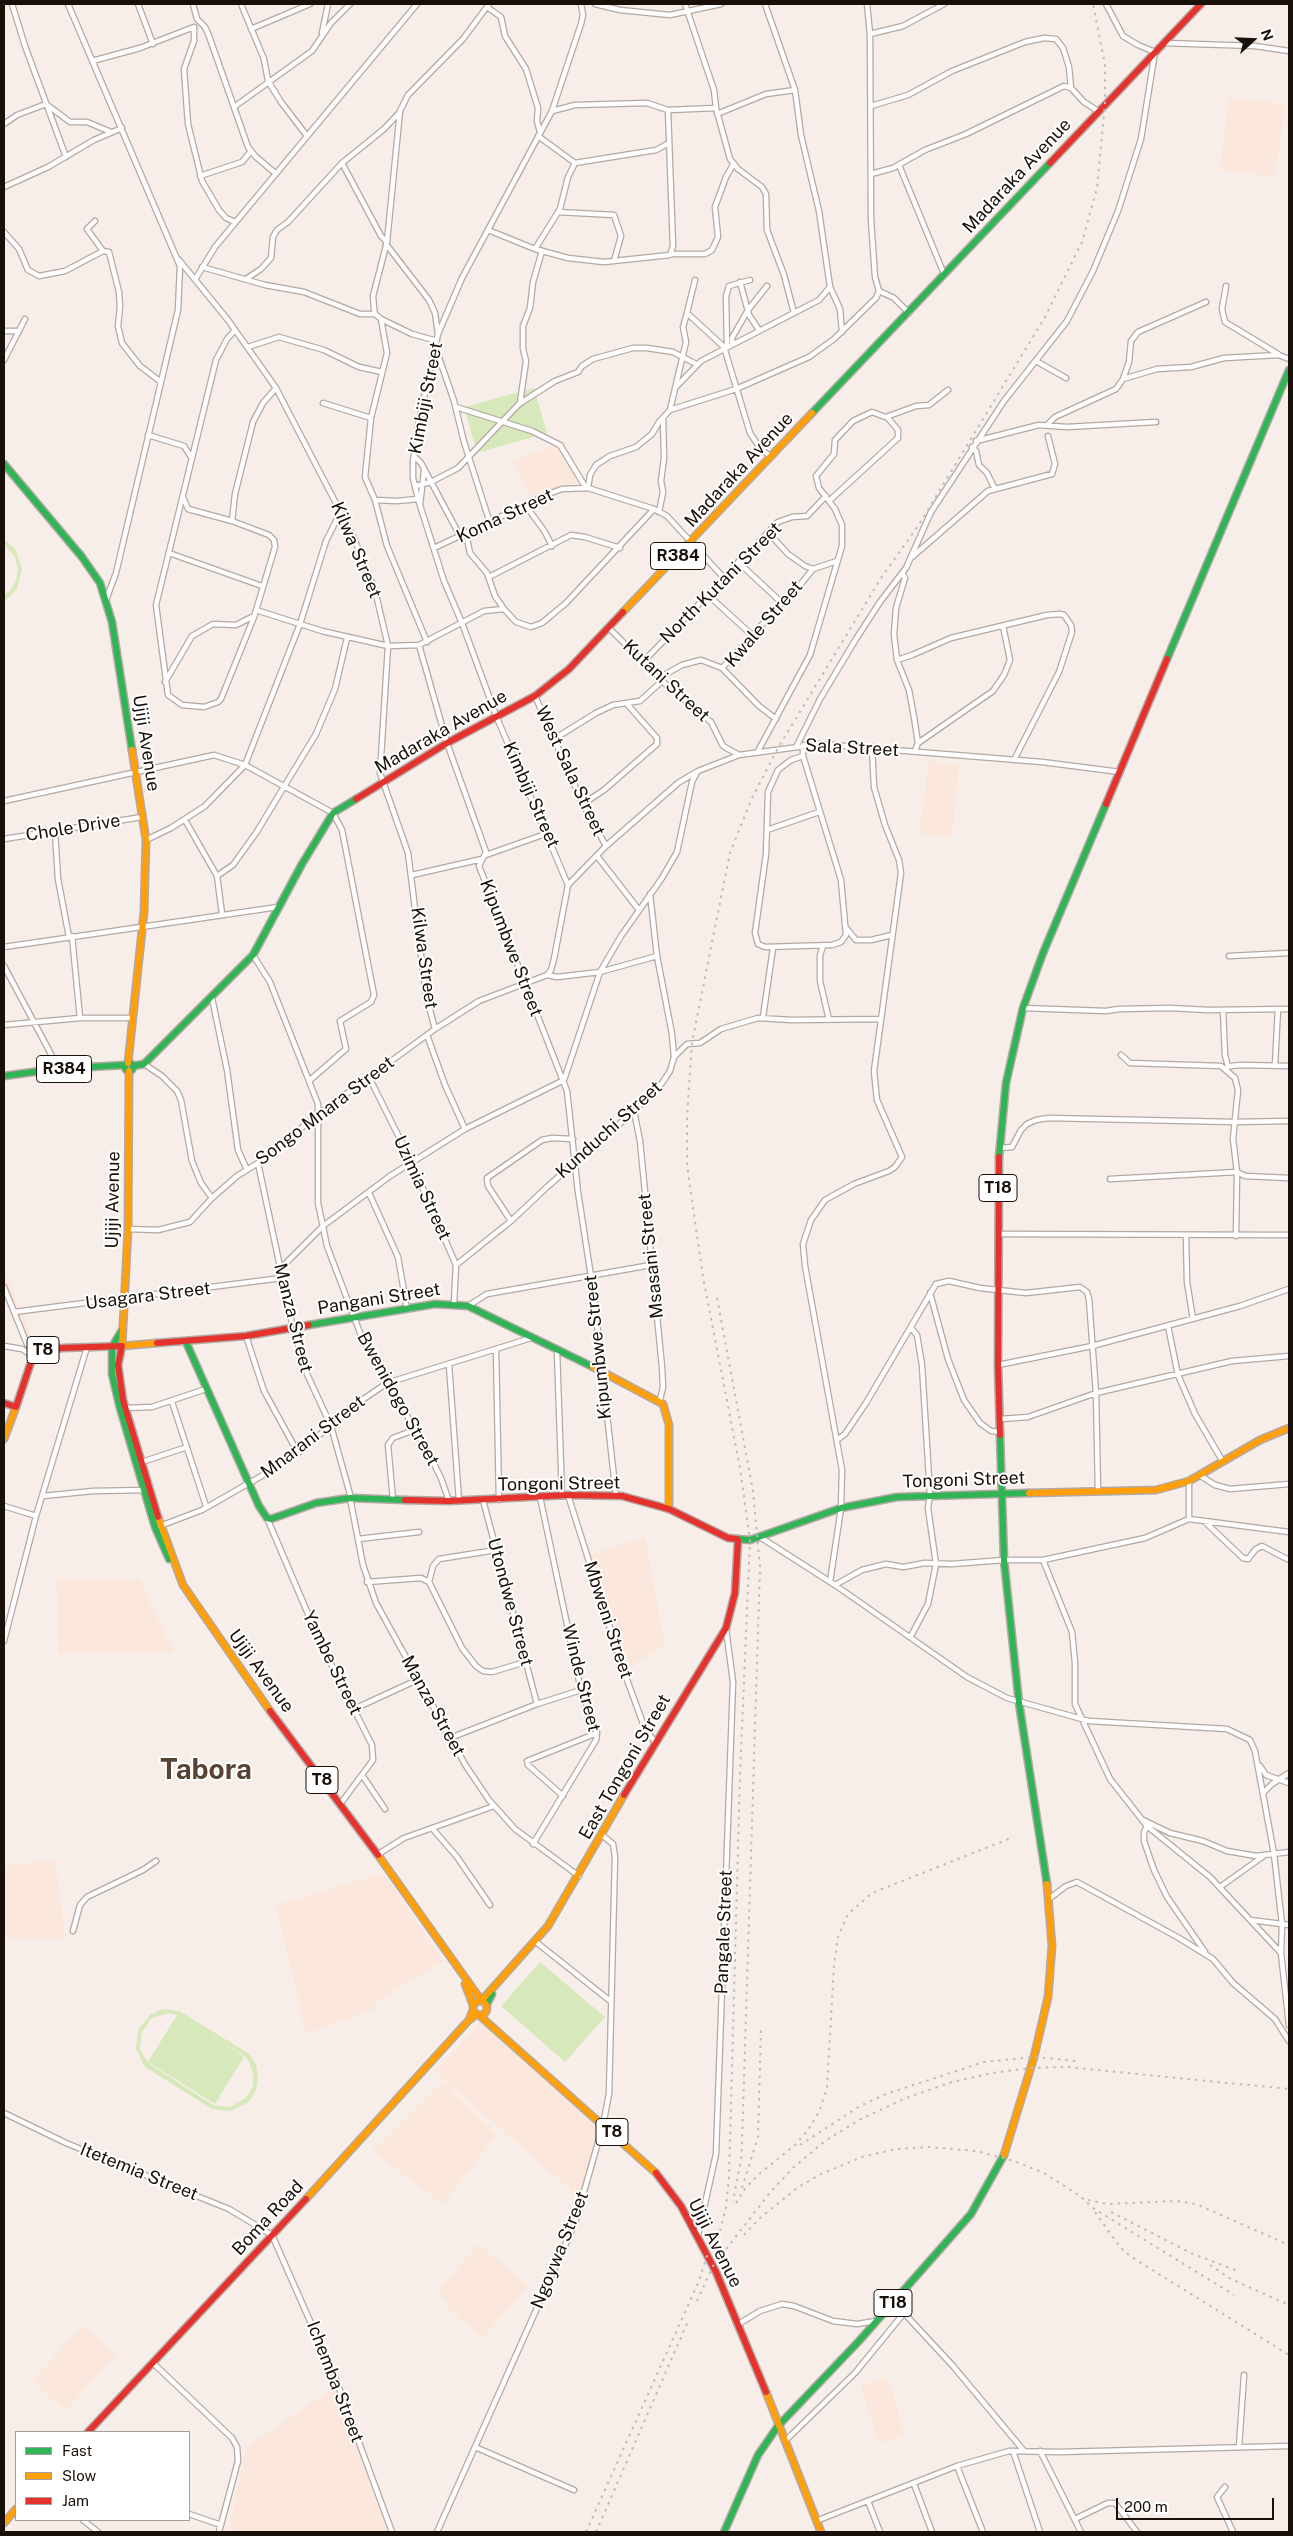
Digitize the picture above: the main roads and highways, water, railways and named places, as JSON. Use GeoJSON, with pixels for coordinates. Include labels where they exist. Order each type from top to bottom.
{"type":"FeatureCollection","features":[{"type":"Feature","properties":{"kind":"main road","name":"Madaraka Avenue"},"geometry":{"type":"LineString","coordinates":[[129,1066],[144,1064],[254,955],[278,908],[334,814],[447,743],[497,718],[535,696],[556,681],[690,543],[1201,4]]}},
{"type":"Feature","properties":{"kind":"main road","name":"T18"},"geometry":{"type":"LineString","coordinates":[[724,2532],[758,2455],[778,2426],[898,2297],[971,2214],[1003,2158],[1034,2057],[1052,1972],[1049,1899],[1019,1703],[1004,1560],[998,1365],[1000,1289],[998,1234],[999,1148],[1006,1083],[1023,1008],[1042,952],[1289,370]]}},
{"type":"Feature","properties":{"kind":"main road","name":"Ujiji Avenue"},"geometry":{"type":"LineString","coordinates":[[4,464],[82,557],[100,583],[112,622],[146,840],[142,926],[129,1066],[126,1299],[122,1346],[118,1365],[120,1387],[142,1462],[147,1490],[158,1526],[183,1585],[258,1694],[341,1803],[425,1919],[462,1976]]}},
{"type":"Feature","properties":{"kind":"main road","name":"R384"},"geometry":{"type":"LineString","coordinates":[[4,1076],[55,1069],[129,1066]]}},
{"type":"Feature","properties":{"kind":"main road","name":"Pangani Street"},"geometry":{"type":"LineString","coordinates":[[122,1346],[246,1336],[454,1303],[468,1306],[660,1400],[666,1410],[669,1424],[669,1509]]}},
{"type":"Feature","properties":{"kind":"main road"},"geometry":{"type":"LineString","coordinates":[[112,1347],[122,1329]]}},
{"type":"Feature","properties":{"kind":"main road","name":"Tongoni Street"},"geometry":{"type":"LineString","coordinates":[[186,1342],[249,1483],[267,1518],[278,1517],[316,1503],[351,1498],[449,1501],[500,1500],[565,1495],[616,1496],[642,1500],[669,1509],[728,1538],[738,1540],[760,1536],[841,1508],[869,1501],[930,1495],[1002,1492],[1156,1490],[1201,1476],[1260,1440],[1289,1428]]}},
{"type":"Feature","properties":{"kind":"main road"},"geometry":{"type":"LineString","coordinates":[[100,1346],[110,1360]]}},
{"type":"Feature","properties":{"kind":"main road","name":"T8"},"geometry":{"type":"LineString","coordinates":[[16,1407],[33,1354],[87,1347],[122,1346]]}},
{"type":"Feature","properties":{"kind":"main road","name":"T8"},"geometry":{"type":"LineString","coordinates":[[112,1347],[110,1360],[117,1399],[147,1490]]}},
{"type":"Feature","properties":{"kind":"main road"},"geometry":{"type":"LineString","coordinates":[[4,1403],[16,1407],[4,1439]]}},
{"type":"Feature","properties":{"kind":"main road","name":"East Tongoni Street"},"geometry":{"type":"LineString","coordinates":[[484,2004],[493,1990],[536,1942],[579,1876],[655,1742],[726,1628],[732,1611],[735,1592],[738,1540]]}},
{"type":"Feature","properties":{"kind":"main road","name":"T8"},"geometry":{"type":"LineString","coordinates":[[462,1976],[484,2004],[494,2028]]}},
{"type":"Feature","properties":{"kind":"main road","name":"T8"},"geometry":{"type":"LineString","coordinates":[[462,1976],[476,2011],[494,2028]]}},
{"type":"Feature","properties":{"kind":"main road"},"geometry":{"type":"LineString","coordinates":[[484,2004],[484,2014],[476,2011],[484,2004]]}},
{"type":"Feature","properties":{"kind":"main road","name":"Boma Road"},"geometry":{"type":"LineString","coordinates":[[89,2431],[272,2235],[476,2011]]}},
{"type":"Feature","properties":{"kind":"main road","name":"Ujiji Avenue"},"geometry":{"type":"LineString","coordinates":[[494,2028],[650,2166],[665,2184],[698,2235],[716,2272],[764,2383],[784,2442],[821,2532]]}},
{"type":"Feature","properties":{"kind":"main road"},"geometry":{"type":"LineString","coordinates":[[4,2523],[15,2510]]}},
{"type":"Feature","properties":{"kind":"railway"},"geometry":{"type":"LineString","coordinates":[[586,2532],[699,2281],[707,2256],[719,2235],[726,2207],[729,2178],[740,1775],[750,1540],[740,1468],[703,1277],[687,1165],[687,1117],[692,1043],[712,942],[730,853],[752,798],[778,748],[881,578],[918,526],[1045,317],[1082,242],[1097,188],[1105,104],[1105,65],[1093,4]]}},
{"type":"Feature","properties":{"kind":"railway"},"geometry":{"type":"LineString","coordinates":[[717,1298],[753,1491],[760,1567],[742,2143],[741,2160],[733,2201]]}},
{"type":"Feature","properties":{"kind":"railway"},"geometry":{"type":"LineString","coordinates":[[736,2203],[744,2190],[758,2175],[795,2145],[808,2130],[819,2112],[827,2088],[834,1965],[838,1937],[848,1914],[872,1893],[1011,1838]]}},
{"type":"Feature","properties":{"kind":"railway"},"geometry":{"type":"LineString","coordinates":[[742,2188],[758,2137],[761,2027]]}},
{"type":"Feature","properties":{"kind":"railway"},"geometry":{"type":"LineString","coordinates":[[800,2145],[860,2106],[886,2094],[984,2062],[1034,2057],[1076,2061]]}},
{"type":"Feature","properties":{"kind":"railway"},"geometry":{"type":"LineString","coordinates":[[697,2301],[713,2266],[772,2190],[794,2167],[825,2141],[861,2119],[906,2098],[952,2082],[992,2073],[1030,2068],[1067,2067],[1289,2089]]}},
{"type":"Feature","properties":{"kind":"railway"},"geometry":{"type":"LineString","coordinates":[[744,2235],[760,2218],[797,2188],[819,2175],[862,2157],[896,2149],[930,2147],[976,2151],[1014,2161],[1044,2173],[1080,2196],[1093,2208],[1234,2295]]}},
{"type":"Feature","properties":{"kind":"railway"},"geometry":{"type":"LineString","coordinates":[[1088,2200],[1108,2204],[1176,2201],[1196,2204],[1289,2245]]}},
{"type":"Feature","properties":{"kind":"railway"},"geometry":{"type":"LineString","coordinates":[[1095,2212],[1120,2247],[1130,2256],[1289,2355]]}},
{"type":"Feature","properties":{"kind":"railway"},"geometry":{"type":"LineString","coordinates":[[1111,2212],[1193,2254],[1238,2271]]}},
{"type":"Feature","properties":{"kind":"railway"},"geometry":{"type":"LineString","coordinates":[[1210,2265],[1231,2279],[1289,2305]]}},
{"type":"Feature","properties":{"kind":"railway"},"geometry":{"type":"LineString","coordinates":[[596,2532],[689,2319]]}},
{"type":"Feature","properties":{"kind":"district","name":"Tabora"},"geometry":{"type":"Point","coordinates":[206,1770]}}]}
